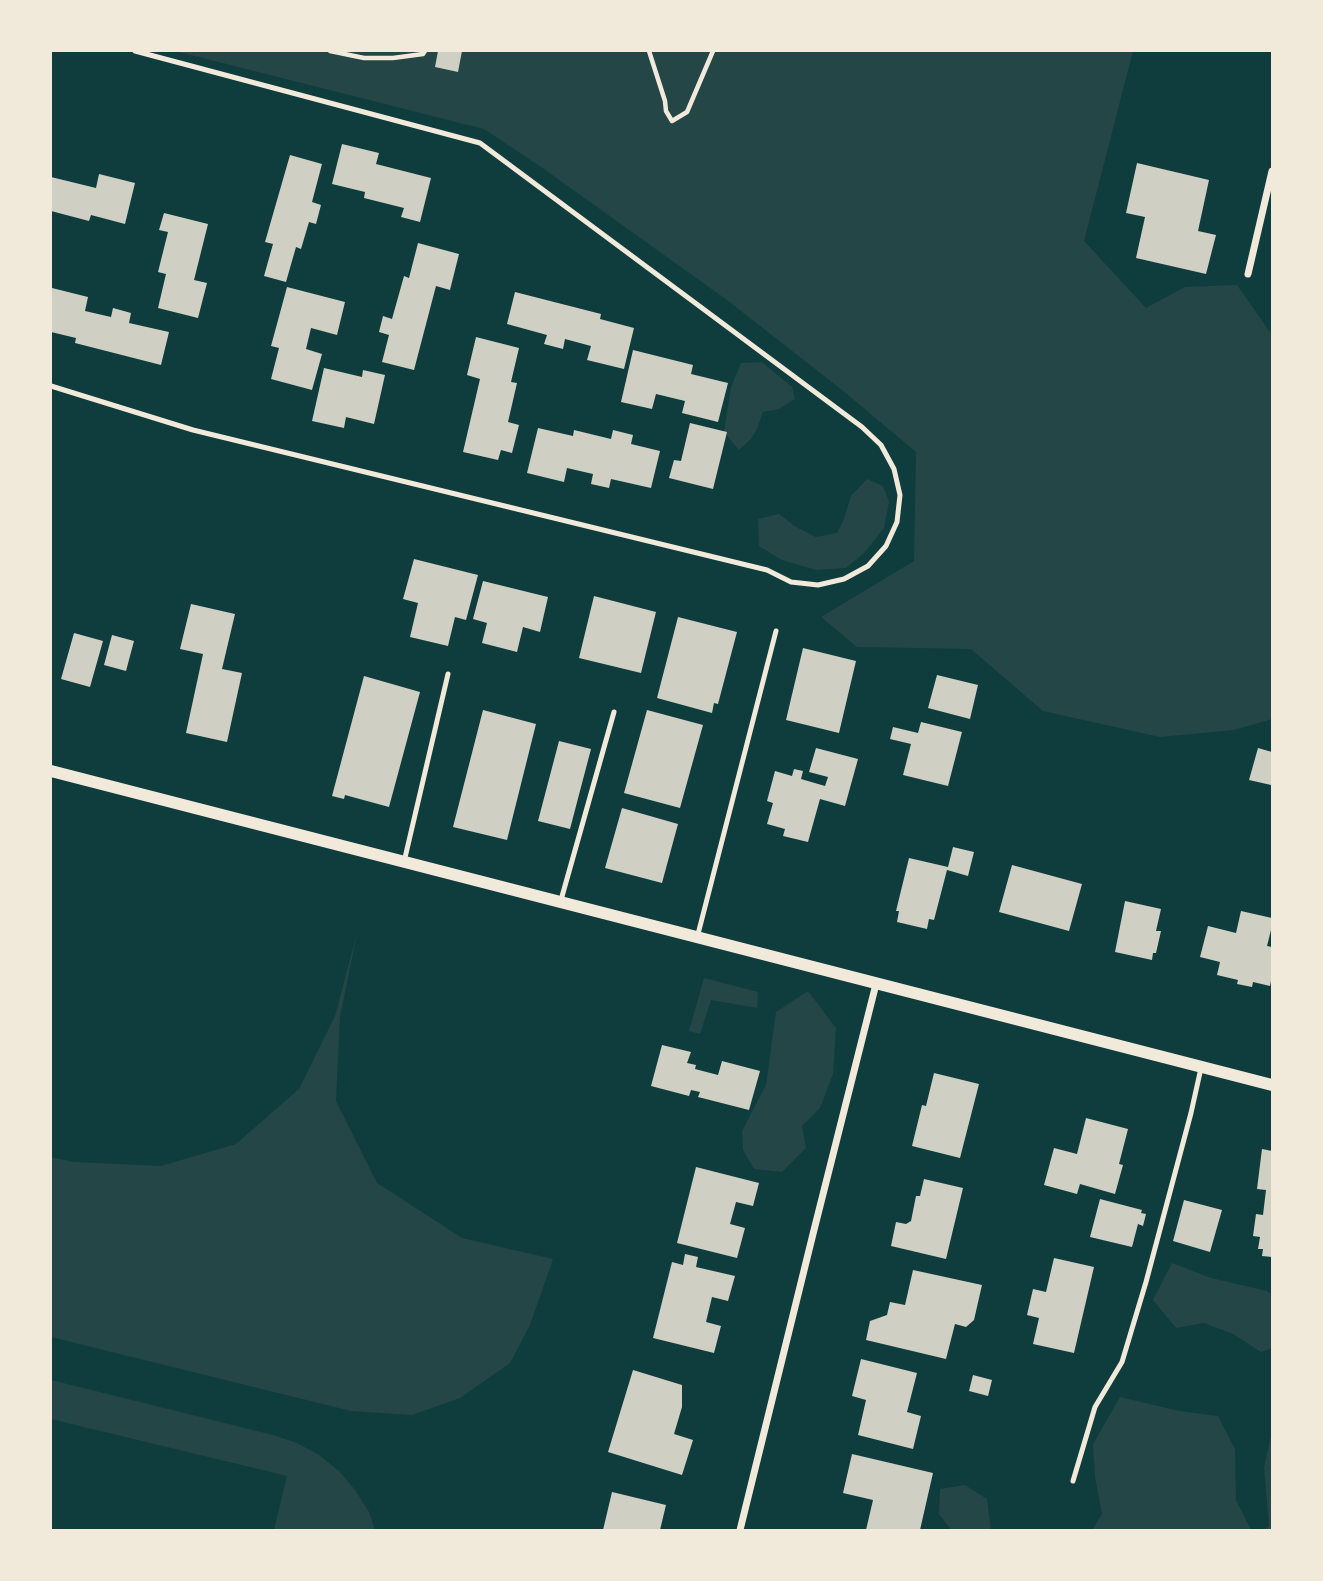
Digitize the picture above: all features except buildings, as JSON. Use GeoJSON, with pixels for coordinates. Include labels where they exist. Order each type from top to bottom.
{"type":"FeatureCollection","features":[{"type":"Feature","properties":{"kind":"street"},"geometry":{"type":"LineString","coordinates":[[1248,274],[1272,171]]}},
{"type":"Feature","properties":{"kind":"street"},"geometry":{"type":"LineString","coordinates":[[51,771],[1272,1085]]}},
{"type":"Feature","properties":{"kind":"street"},"geometry":{"type":"LineString","coordinates":[[740,1530],[876,984]]}},
{"type":"Feature","properties":{"kind":"lane"},"geometry":{"type":"LineString","coordinates":[[51,386],[193,430],[767,570],[791,582],[818,585],[844,579],[868,566],[886,546],[897,522],[900,495],[894,469],[881,445],[862,427],[480,143],[135,51]]}},
{"type":"Feature","properties":{"kind":"lane"},"geometry":{"type":"LineString","coordinates":[[697,938],[776,631]]}},
{"type":"Feature","properties":{"kind":"lane"},"geometry":{"type":"LineString","coordinates":[[404,862],[447,674]]}},
{"type":"Feature","properties":{"kind":"lane"},"geometry":{"type":"LineString","coordinates":[[560,902],[614,712]]}},
{"type":"Feature","properties":{"kind":"lane"},"geometry":{"type":"LineString","coordinates":[[1073,1481],[1095,1407],[1122,1362],[1146,1282],[1202,1067]]}},
{"type":"Feature","properties":{"kind":"path"},"geometry":{"type":"LineString","coordinates":[[330,51],[364,58],[393,58],[423,54],[425,51]]}},
{"type":"Feature","properties":{"kind":"path"},"geometry":{"type":"LineString","coordinates":[[649,51],[666,111],[672,121],[687,112],[713,51]]}},
{"type":"Feature","properties":{"kind":"shaded area"},"geometry":{"type":"Polygon","coordinates":[[[175,51],[1133,51],[1084,241],[1146,308],[1185,287],[1237,285],[1272,335],[1272,719],[1234,730],[1160,737],[1043,711],[971,649],[857,647],[821,617],[914,561],[916,452],[727,300],[484,129],[175,51]]]}},
{"type":"Feature","properties":{"kind":"shaded area"},"geometry":{"type":"Polygon","coordinates":[[[762,362],[792,387],[795,399],[779,409],[763,412],[751,439],[739,450],[724,432],[731,387],[741,363],[762,362]]]}},
{"type":"Feature","properties":{"kind":"shaded area"},"geometry":{"type":"Polygon","coordinates":[[[867,479],[883,486],[889,502],[884,528],[864,553],[846,568],[816,570],[782,560],[759,546],[758,519],[779,514],[816,537],[837,533],[851,496],[867,479]]]}},
{"type":"Feature","properties":{"kind":"shaded area"},"geometry":{"type":"Polygon","coordinates":[[[357,933],[340,1017],[336,1101],[377,1183],[462,1238],[553,1259],[530,1325],[510,1363],[460,1398],[412,1415],[351,1411],[51,1337],[51,1157],[73,1162],[161,1166],[236,1144],[299,1089],[335,1016],[357,933]]]}},
{"type":"Feature","properties":{"kind":"shaded area"},"geometry":{"type":"Polygon","coordinates":[[[704,978],[758,992],[757,1008],[711,1000],[700,1034],[689,1031],[704,978]]]}},
{"type":"Feature","properties":{"kind":"shaded area"},"geometry":{"type":"Polygon","coordinates":[[[808,991],[836,1028],[833,1074],[820,1108],[802,1126],[806,1148],[782,1172],[754,1169],[743,1150],[742,1131],[766,1085],[776,1012],[808,991]]]}},
{"type":"Feature","properties":{"kind":"shaded area"},"geometry":{"type":"Polygon","coordinates":[[[1172,1263],[1211,1278],[1267,1291],[1272,1295],[1272,1348],[1261,1352],[1233,1334],[1204,1323],[1176,1328],[1153,1300],[1172,1263]]]}},
{"type":"Feature","properties":{"kind":"shaded area"},"geometry":{"type":"Polygon","coordinates":[[[51,1380],[297,1443],[319,1455],[339,1471],[369,1512],[375,1530],[274,1530],[287,1476],[51,1419],[51,1380]]]}},
{"type":"Feature","properties":{"kind":"shaded area"},"geometry":{"type":"Polygon","coordinates":[[[1120,1397],[1179,1411],[1218,1416],[1235,1449],[1236,1500],[1251,1530],[1092,1530],[1102,1514],[1095,1477],[1093,1444],[1120,1397]]]}},
{"type":"Feature","properties":{"kind":"shaded area"},"geometry":{"type":"Polygon","coordinates":[[[1272,1432],[1272,1530],[1263,1530],[1269,1526],[1264,1467],[1272,1432]]]}},
{"type":"Feature","properties":{"kind":"shaded area"},"geometry":{"type":"Polygon","coordinates":[[[965,1485],[987,1499],[991,1530],[951,1530],[939,1514],[940,1489],[965,1485]]]}}]}
